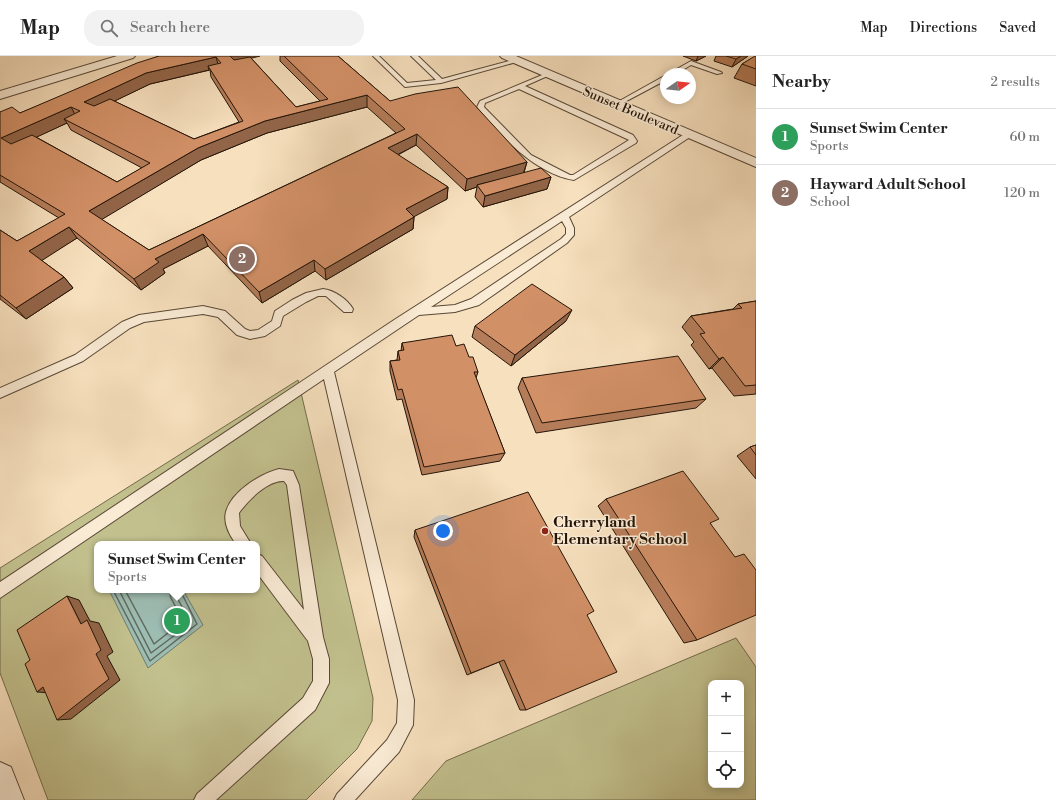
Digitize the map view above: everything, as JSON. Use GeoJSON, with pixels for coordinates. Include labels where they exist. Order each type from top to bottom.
{"type":"FeatureCollection","features":[{"type":"Feature","properties":{"kind":"street"},"geometry":{"type":"LineString","coordinates":[[0,95],[119,57]]}},
{"type":"Feature","properties":{"kind":"street","name":"Sunset Boulevard"},"geometry":{"type":"LineString","coordinates":[[512,59],[617,104],[684,138],[756,164]]}},
{"type":"Feature","properties":{"kind":"street"},"geometry":{"type":"LineString","coordinates":[[0,778],[8,800]]}},
{"type":"Feature","properties":{"kind":"lane"},"geometry":{"type":"LineString","coordinates":[[376,56],[405,85],[441,81],[512,59]]}},
{"type":"Feature","properties":{"kind":"lane"},"geometry":{"type":"LineString","coordinates":[[414,56],[441,81]]}},
{"type":"Feature","properties":{"kind":"lane"},"geometry":{"type":"LineString","coordinates":[[682,68],[691,63],[719,74]]}},
{"type":"Feature","properties":{"kind":"lane"},"geometry":{"type":"LineString","coordinates":[[521,87],[630,137],[633,141],[579,176],[568,177],[528,157],[480,107],[482,102],[549,74]]}},
{"type":"Feature","properties":{"kind":"lane"},"geometry":{"type":"LineString","coordinates":[[617,104],[660,80]]}},
{"type":"Feature","properties":{"kind":"lane"},"geometry":{"type":"LineString","coordinates":[[0,590],[417,312],[684,138]]}},
{"type":"Feature","properties":{"kind":"lane"},"geometry":{"type":"LineString","coordinates":[[417,312],[455,309],[466,307],[475,302],[564,241],[570,235],[570,228],[564,215]]}},
{"type":"Feature","properties":{"kind":"lane"},"geometry":{"type":"LineString","coordinates":[[0,393],[79,358],[126,325],[143,318],[203,310],[221,314],[241,332],[250,335],[261,333],[276,323],[279,314],[320,292],[328,293],[348,309]]}},
{"type":"Feature","properties":{"kind":"lane"},"geometry":{"type":"LineString","coordinates":[[328,372],[406,700],[405,725],[393,746],[343,800]]}},
{"type":"Feature","properties":{"kind":"lane"},"geometry":{"type":"LineString","coordinates":[[203,800],[309,704],[321,683],[321,659],[315,637],[293,485],[288,475],[278,475],[269,478],[237,502],[232,512],[232,524],[242,541]]}},
{"type":"Feature","properties":{"kind":"lane"},"geometry":{"type":"LineString","coordinates":[[260,565],[315,637]]}},
{"type":"Feature","properties":{"kind":"shaded area"},"geometry":{"type":"Polygon","coordinates":[[[298,380],[373,698],[372,721],[357,749],[306,800],[48,800],[0,673],[0,568],[298,380]]]}},
{"type":"Feature","properties":{"kind":"shaded area"},"geometry":{"type":"Polygon","coordinates":[[[736,638],[756,667],[756,800],[412,800],[446,761],[736,638]]]}},
{"type":"Feature","properties":{"kind":"water"},"geometry":{"type":"Polygon","coordinates":[[[110,593],[185,593],[203,625],[148,668],[110,593]]]}},
{"type":"Feature","properties":{"kind":"building"},"geometry":{"type":"Polygon","coordinates":[[[159,56],[230,56],[234,60],[250,57],[296,107],[328,99],[284,56],[338,56],[390,101],[415,94],[458,87],[527,162],[467,179],[417,134],[388,148],[448,187],[406,209],[414,217],[325,269],[314,260],[259,292],[203,234],[155,259],[159,262],[134,279],[69,227],[29,251],[64,277],[16,308],[0,295],[0,230],[17,241],[65,214],[0,175],[0,112],[12,107],[20,113],[137,63],[159,56]],[[216,57],[146,73],[84,102],[94,106],[110,99],[194,139],[243,121],[208,66],[221,63],[216,57]],[[367,95],[265,121],[198,148],[89,211],[149,250],[405,129],[367,95]],[[71,107],[1,138],[11,144],[32,135],[117,182],[150,163],[64,119],[80,111],[71,107]]]}},
{"type":"Feature","properties":{"kind":"building"},"geometry":{"type":"Polygon","coordinates":[[[726,56],[741,56],[736,59],[726,56]]]}},
{"type":"Feature","properties":{"kind":"building"},"geometry":{"type":"Polygon","coordinates":[[[755,56],[756,69],[742,64],[755,56]]]}},
{"type":"Feature","properties":{"kind":"building"},"geometry":{"type":"Polygon","coordinates":[[[541,168],[551,177],[485,196],[477,185],[541,168]]]}},
{"type":"Feature","properties":{"kind":"building"},"geometry":{"type":"Polygon","coordinates":[[[532,284],[572,310],[515,355],[475,326],[532,284]]]}},
{"type":"Feature","properties":{"kind":"building"},"geometry":{"type":"Polygon","coordinates":[[[756,301],[756,385],[745,386],[723,357],[719,359],[700,334],[705,333],[691,316],[742,308],[738,304],[756,301]]]}},
{"type":"Feature","properties":{"kind":"building"},"geometry":{"type":"Polygon","coordinates":[[[452,335],[456,346],[464,344],[469,357],[473,357],[478,372],[474,372],[505,453],[424,467],[402,389],[398,390],[390,361],[400,360],[398,351],[404,350],[402,343],[452,335]]]}},
{"type":"Feature","properties":{"kind":"building"},"geometry":{"type":"Polygon","coordinates":[[[678,356],[706,399],[542,423],[522,378],[678,356]]]}},
{"type":"Feature","properties":{"kind":"building"},"geometry":{"type":"Polygon","coordinates":[[[756,445],[756,455],[750,447],[756,445]]]}},
{"type":"Feature","properties":{"kind":"building"},"geometry":{"type":"Polygon","coordinates":[[[683,471],[719,519],[710,523],[735,557],[744,554],[756,570],[756,615],[697,640],[606,499],[683,471]]]}},
{"type":"Feature","properties":{"kind":"building"},"geometry":{"type":"Polygon","coordinates":[[[528,492],[594,611],[587,615],[617,672],[526,710],[504,660],[471,673],[415,530],[528,492]]]}},
{"type":"Feature","properties":{"kind":"building"},"geometry":{"type":"Polygon","coordinates":[[[67,596],[81,624],[87,620],[101,650],[96,654],[109,679],[57,720],[43,687],[37,692],[25,664],[30,660],[17,630],[67,596]]]}},
{"type":"Feature","properties":{"kind":"place","name":"Hayward Adult School"},"geometry":{"type":"Point","coordinates":[242,259]}},
{"type":"Feature","properties":{"kind":"place","name":"Cherryland Elementary School"},"geometry":{"type":"Point","coordinates":[545,531]}},
{"type":"Feature","properties":{"kind":"place","name":"Sunset Swim Center"},"geometry":{"type":"Point","coordinates":[177,621]}}]}
